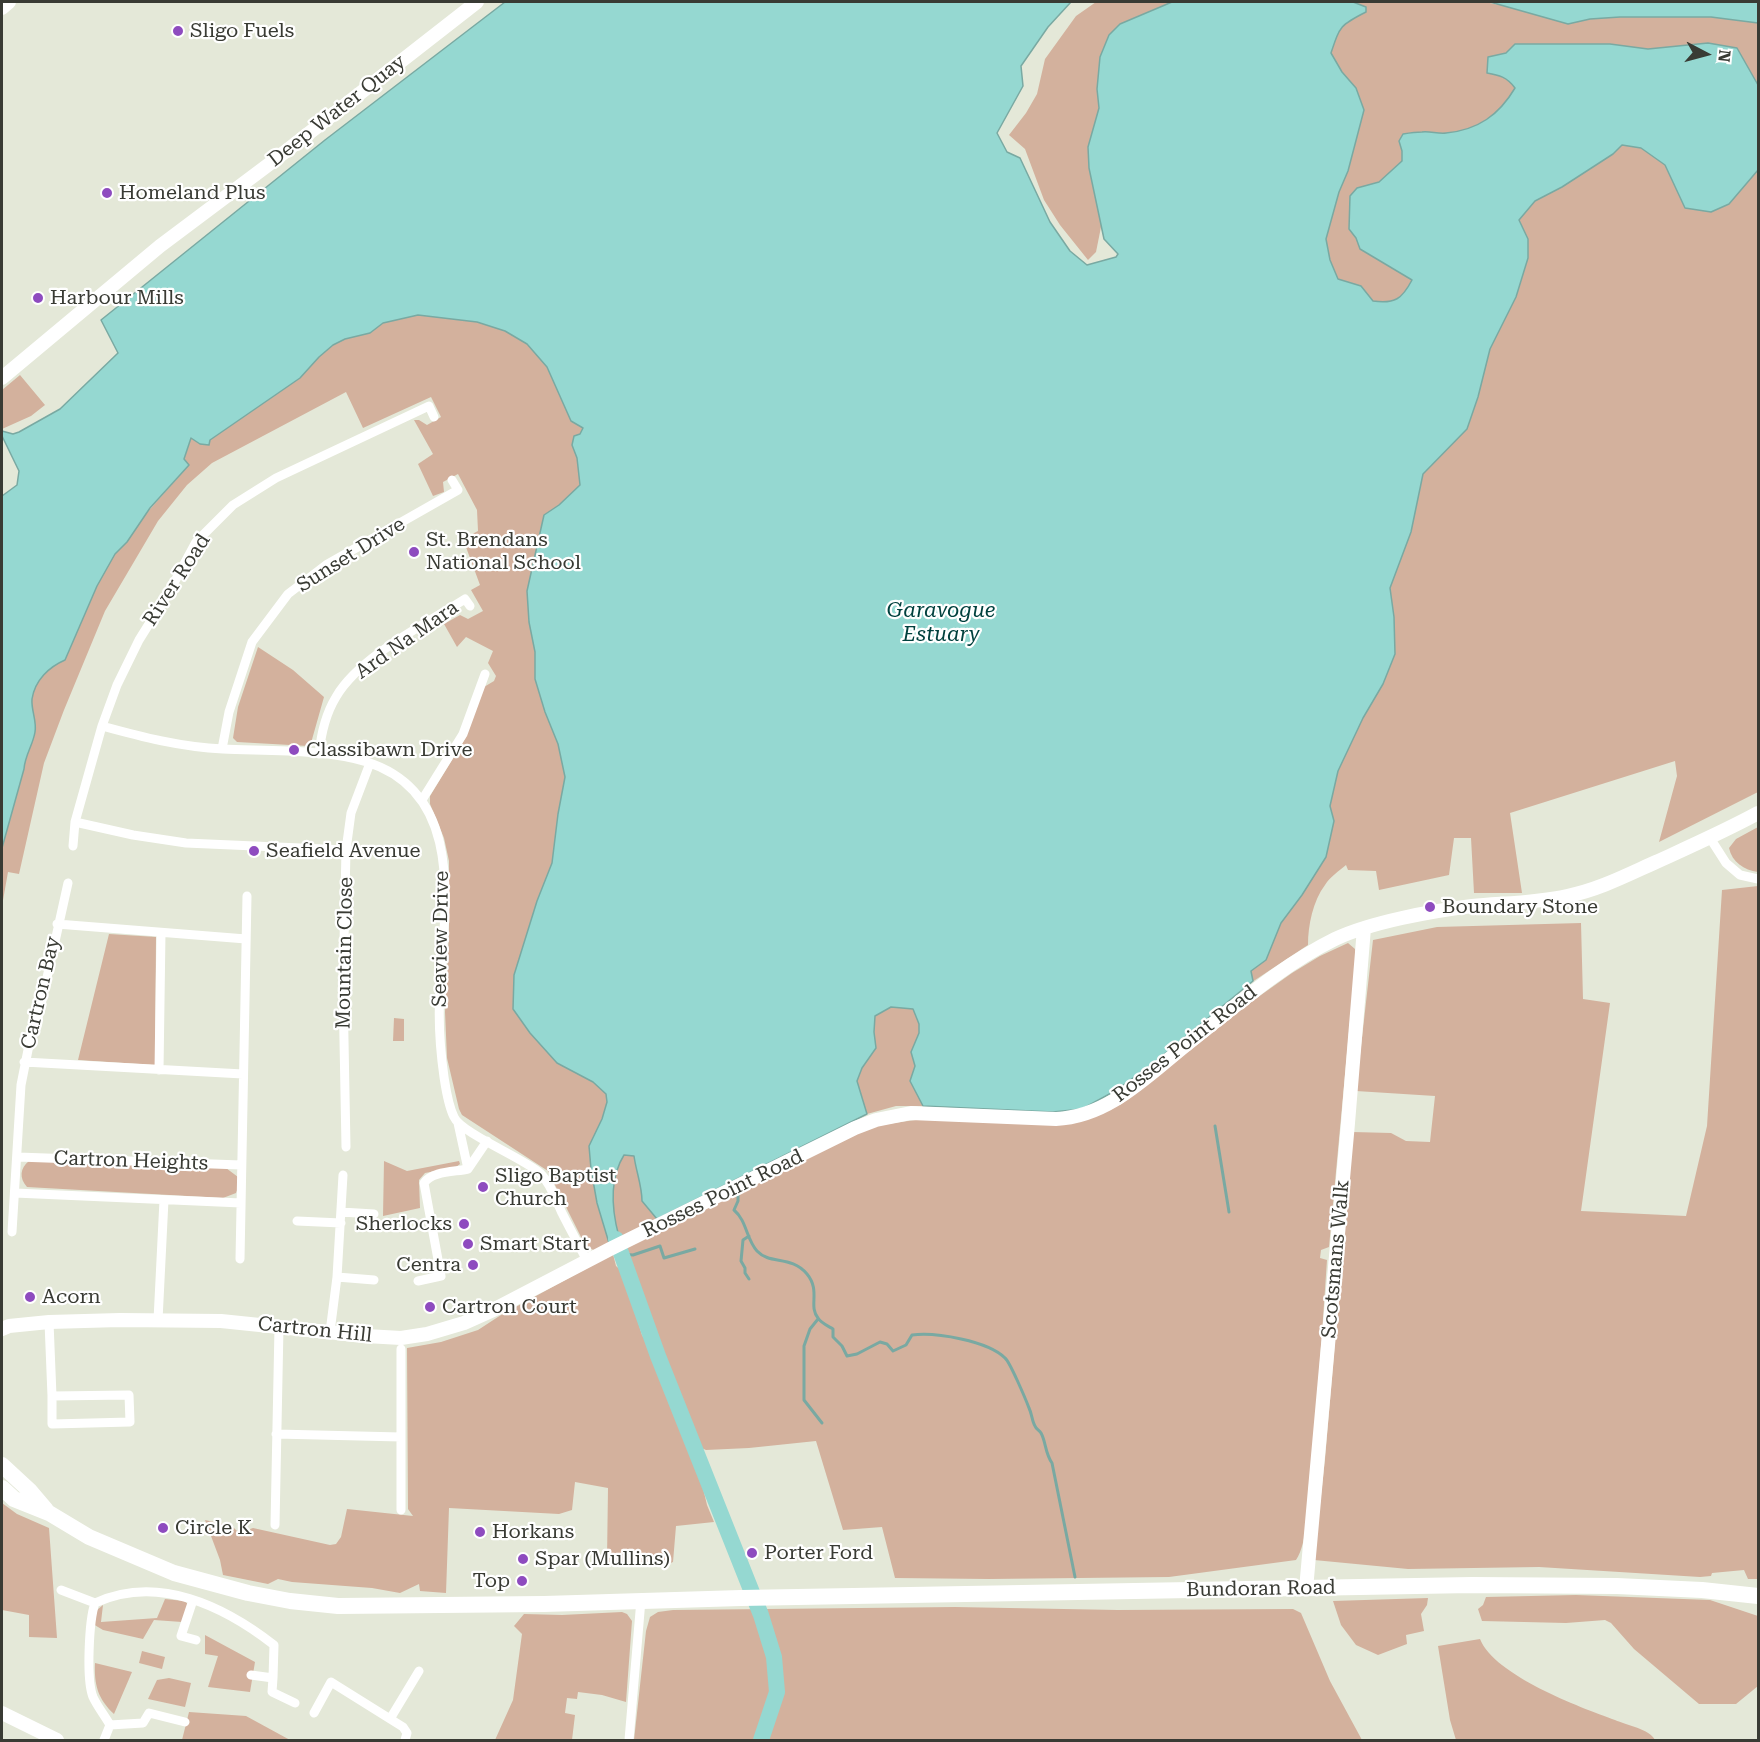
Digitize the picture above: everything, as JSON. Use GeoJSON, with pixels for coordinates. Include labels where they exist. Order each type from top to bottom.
{"type":"FeatureCollection","features":[{"type":"Feature","properties":{"kind":"highway"},"geometry":{"type":"LineString","coordinates":[[2,1465],[29,1490],[49,1513]]}},
{"type":"Feature","properties":{"kind":"highway"},"geometry":{"type":"LineString","coordinates":[[2,1488],[14,1499],[49,1513]]}},
{"type":"Feature","properties":{"kind":"highway","name":"Bundoran Road"},"geometry":{"type":"LineString","coordinates":[[49,1513],[90,1537],[174,1573],[248,1593],[290,1601],[364,1606],[1472,1585],[1617,1586],[1702,1590],[1758,1596]]}},
{"type":"Feature","properties":{"kind":"main road"},"geometry":{"type":"LineString","coordinates":[[2,8],[9,2]]}},
{"type":"Feature","properties":{"kind":"main road","name":"Deep Water Quay"},"geometry":{"type":"LineString","coordinates":[[2,378],[160,246],[477,2]]}},
{"type":"Feature","properties":{"kind":"main road","name":"Rosses Point Road"},"geometry":{"type":"LineString","coordinates":[[610,1249],[855,1128],[876,1120],[911,1113],[1056,1119],[1090,1113],[1125,1094],[1257,988],[1336,939],[1364,928],[1451,910],[1576,894],[1614,881],[1710,838],[1758,813]]}},
{"type":"Feature","properties":{"kind":"main road","name":"Scotsmans Walk"},"geometry":{"type":"LineString","coordinates":[[1306,1589],[1326,1384],[1364,928]]}},
{"type":"Feature","properties":{"kind":"main road","name":"Cartron Hill"},"geometry":{"type":"LineString","coordinates":[[2,1329],[9,1326],[49,1322],[221,1321],[401,1338],[427,1334],[464,1323],[494,1310],[610,1249]]}},
{"type":"Feature","properties":{"kind":"main road"},"geometry":{"type":"LineString","coordinates":[[2,1713],[57,1740]]}},
{"type":"Feature","properties":{"kind":"street","name":"River Road"},"geometry":{"type":"LineString","coordinates":[[73,846],[75,822],[102,726],[117,685],[139,640],[196,542],[233,505],[276,478],[429,406],[434,417]]}},
{"type":"Feature","properties":{"kind":"street","name":"Sunset Drive"},"geometry":{"type":"LineString","coordinates":[[222,749],[229,712],[252,642],[288,594],[326,565],[458,490],[452,480]]}},
{"type":"Feature","properties":{"kind":"street","name":"Ard Na Mara"},"geometry":{"type":"LineString","coordinates":[[319,754],[321,733],[336,696],[367,663],[420,626],[465,599],[470,606]]}},
{"type":"Feature","properties":{"kind":"street"},"geometry":{"type":"LineString","coordinates":[[422,800],[463,734],[485,674]]}},
{"type":"Feature","properties":{"kind":"street","name":"Seaview Drive"},"geometry":{"type":"LineString","coordinates":[[102,726],[154,741],[222,749],[319,754],[356,759],[370,763],[407,782],[422,800],[434,825],[442,850],[445,906],[440,993],[440,1045],[447,1093],[454,1119],[458,1123],[468,1169]]}},
{"type":"Feature","properties":{"kind":"street","name":"Mountain Close"},"geometry":{"type":"LineString","coordinates":[[346,1147],[343,987],[346,850],[351,813],[370,763]]}},
{"type":"Feature","properties":{"kind":"street"},"geometry":{"type":"LineString","coordinates":[[75,822],[133,835],[186,843],[346,850]]}},
{"type":"Feature","properties":{"kind":"street"},"geometry":{"type":"LineString","coordinates":[[1710,838],[1726,863],[1740,875],[1758,879]]}},
{"type":"Feature","properties":{"kind":"street","name":"Cartron Bay"},"geometry":{"type":"LineString","coordinates":[[18,1157],[19,1107],[24,1062],[38,1018],[57,924],[68,883]]}},
{"type":"Feature","properties":{"kind":"street"},"geometry":{"type":"LineString","coordinates":[[240,1259],[247,896]]}},
{"type":"Feature","properties":{"kind":"street","name":"Cartron Bay"},"geometry":{"type":"LineString","coordinates":[[57,924],[246,939]]}},
{"type":"Feature","properties":{"kind":"street"},"geometry":{"type":"LineString","coordinates":[[159,1070],[161,933]]}},
{"type":"Feature","properties":{"kind":"street","name":"Cartron Bay"},"geometry":{"type":"LineString","coordinates":[[24,1062],[243,1074]]}},
{"type":"Feature","properties":{"kind":"street"},"geometry":{"type":"LineString","coordinates":[[458,1123],[524,1162],[544,1178],[587,1261]]}},
{"type":"Feature","properties":{"kind":"street"},"geometry":{"type":"LineString","coordinates":[[418,1281],[441,1276],[424,1183],[427,1178],[433,1176],[468,1169],[487,1141]]}},
{"type":"Feature","properties":{"kind":"street"},"geometry":{"type":"LineString","coordinates":[[12,1232],[18,1157]]}},
{"type":"Feature","properties":{"kind":"street","name":"Cartron Heights"},"geometry":{"type":"LineString","coordinates":[[18,1157],[241,1165]]}},
{"type":"Feature","properties":{"kind":"street"},"geometry":{"type":"LineString","coordinates":[[330,1332],[337,1277],[343,1174]]}},
{"type":"Feature","properties":{"kind":"street","name":"Cartron Heights"},"geometry":{"type":"LineString","coordinates":[[15,1193],[240,1203]]}},
{"type":"Feature","properties":{"kind":"street","name":"Cartron Heights"},"geometry":{"type":"LineString","coordinates":[[158,1320],[164,1200]]}},
{"type":"Feature","properties":{"kind":"street"},"geometry":{"type":"LineString","coordinates":[[341,1212],[374,1214]]}},
{"type":"Feature","properties":{"kind":"street"},"geometry":{"type":"LineString","coordinates":[[297,1221],[341,1223]]}},
{"type":"Feature","properties":{"kind":"street"},"geometry":{"type":"LineString","coordinates":[[337,1277],[374,1280]]}},
{"type":"Feature","properties":{"kind":"street"},"geometry":{"type":"LineString","coordinates":[[49,1322],[51,1395],[52,1424],[130,1422],[129,1395],[51,1395]]}},
{"type":"Feature","properties":{"kind":"street"},"geometry":{"type":"LineString","coordinates":[[275,1525],[279,1327]]}},
{"type":"Feature","properties":{"kind":"street"},"geometry":{"type":"LineString","coordinates":[[401,1349],[401,1510]]}},
{"type":"Feature","properties":{"kind":"street"},"geometry":{"type":"LineString","coordinates":[[276,1434],[401,1437]]}},
{"type":"Feature","properties":{"kind":"street"},"geometry":{"type":"LineString","coordinates":[[61,1590],[95,1603]]}},
{"type":"Feature","properties":{"kind":"street"},"geometry":{"type":"LineString","coordinates":[[110,1725],[92,1695],[91,1613],[95,1603],[110,1596],[140,1591],[172,1594],[193,1600],[245,1623],[274,1644],[272,1692],[295,1703]]}},
{"type":"Feature","properties":{"kind":"street"},"geometry":{"type":"LineString","coordinates":[[193,1600],[181,1636],[196,1640]]}},
{"type":"Feature","properties":{"kind":"street"},"geometry":{"type":"LineString","coordinates":[[629,1740],[641,1600]]}},
{"type":"Feature","properties":{"kind":"street"},"geometry":{"type":"LineString","coordinates":[[390,1719],[419,1671]]}},
{"type":"Feature","properties":{"kind":"street"},"geometry":{"type":"LineString","coordinates":[[251,1675],[273,1678]]}},
{"type":"Feature","properties":{"kind":"street"},"geometry":{"type":"LineString","coordinates":[[314,1713],[330,1682],[403,1727],[407,1733],[405,1740]]}},
{"type":"Feature","properties":{"kind":"street"},"geometry":{"type":"LineString","coordinates":[[110,1725],[143,1723],[149,1713],[185,1722]]}},
{"type":"Feature","properties":{"kind":"street"},"geometry":{"type":"LineString","coordinates":[[104,1740],[110,1725]]}},
{"type":"Feature","properties":{"kind":"shaded area"},"geometry":{"type":"Polygon","coordinates":[[[1071,2],[1048,27],[1021,66],[1023,86],[997,133],[1007,152],[1020,158],[1050,222],[1070,251],[1087,265],[1116,257],[1118,254],[1104,239],[1101,227],[1096,252],[1088,260],[1060,225],[1044,200],[1025,149],[1009,135],[1037,94],[1045,59],[1076,16],[1096,2],[1485,2],[1499,5],[1490,2],[1758,2],[1758,792],[1659,842],[1677,776],[1675,761],[1510,813],[1522,893],[1474,893],[1471,838],[1454,838],[1449,875],[1379,890],[1376,871],[1348,870],[1346,865],[1329,879],[1317,898],[1310,921],[1308,945],[1243,988],[1151,1065],[1115,1091],[1053,1112],[896,1106],[867,1114],[595,1251],[585,1245],[548,1171],[462,1115],[447,1058],[445,1012],[449,935],[449,861],[444,838],[430,804],[430,796],[466,737],[484,687],[494,681],[496,676],[488,663],[493,651],[466,637],[457,647],[444,624],[460,615],[468,619],[483,611],[471,590],[480,585],[463,539],[478,531],[477,510],[458,474],[443,482],[444,492],[433,496],[418,464],[433,454],[414,420],[427,425],[441,417],[431,397],[363,428],[346,392],[212,463],[187,485],[158,521],[105,611],[64,710],[44,763],[19,874],[8,872],[2,906],[2,667],[137,524],[188,466],[184,459],[191,437],[286,338],[1071,2]]]}},
{"type":"Feature","properties":{"kind":"shaded area"},"geometry":{"type":"Polygon","coordinates":[[[20,375],[45,405],[31,416],[2,429],[2,390],[20,375]]]}},
{"type":"Feature","properties":{"kind":"shaded area"},"geometry":{"type":"Polygon","coordinates":[[[258,647],[293,670],[324,697],[311,743],[308,746],[237,742],[233,738],[238,707],[258,647]]]}},
{"type":"Feature","properties":{"kind":"shaded area"},"geometry":{"type":"Polygon","coordinates":[[[1758,827],[1758,872],[1739,864],[1729,848],[1736,839],[1758,827]]]}},
{"type":"Feature","properties":{"kind":"shaded area"},"geometry":{"type":"Polygon","coordinates":[[[1758,886],[1758,1579],[1748,1579],[1744,1570],[1712,1573],[1711,1576],[1700,1577],[1539,1567],[1408,1569],[1314,1560],[1353,1132],[1391,1133],[1406,1141],[1430,1142],[1435,1096],[1356,1091],[1373,940],[1437,927],[1581,923],[1583,999],[1610,1003],[1581,1211],[1686,1216],[1707,1126],[1722,890],[1758,886]]]}},
{"type":"Feature","properties":{"kind":"shaded area"},"geometry":{"type":"Polygon","coordinates":[[[109,934],[156,937],[155,1065],[78,1060],[109,934]]]}},
{"type":"Feature","properties":{"kind":"shaded area"},"geometry":{"type":"Polygon","coordinates":[[[1348,943],[1355,949],[1356,956],[1329,1247],[1321,1250],[1320,1258],[1327,1260],[1306,1523],[1303,1543],[1296,1560],[1169,1577],[895,1578],[882,1527],[843,1530],[816,1441],[749,1448],[706,1450],[699,1447],[658,1352],[639,1285],[622,1249],[849,1136],[880,1125],[915,1120],[1085,1120],[1292,973],[1348,943]]]}},
{"type":"Feature","properties":{"kind":"shaded area"},"geometry":{"type":"Polygon","coordinates":[[[394,1018],[404,1019],[404,1041],[393,1041],[394,1018]]]}},
{"type":"Feature","properties":{"kind":"shaded area"},"geometry":{"type":"Polygon","coordinates":[[[29,1161],[226,1168],[238,1177],[238,1188],[236,1193],[223,1198],[27,1187],[22,1173],[29,1161]]]}},
{"type":"Feature","properties":{"kind":"shaded area"},"geometry":{"type":"Polygon","coordinates":[[[384,1161],[407,1171],[459,1161],[460,1164],[456,1167],[425,1173],[419,1180],[420,1208],[383,1216],[384,1161]]]}},
{"type":"Feature","properties":{"kind":"shaded area"},"geometry":{"type":"Polygon","coordinates":[[[613,1254],[616,1266],[623,1272],[642,1335],[650,1348],[696,1458],[707,1505],[714,1522],[676,1526],[673,1562],[610,1566],[607,1559],[608,1488],[575,1482],[572,1510],[559,1514],[449,1508],[446,1593],[420,1591],[419,1584],[400,1593],[278,1579],[268,1584],[223,1575],[220,1560],[205,1520],[232,1526],[239,1533],[253,1528],[330,1545],[336,1544],[341,1537],[347,1509],[413,1516],[408,1509],[407,1348],[441,1342],[478,1330],[613,1254]]]}},
{"type":"Feature","properties":{"kind":"shaded area"},"geometry":{"type":"Polygon","coordinates":[[[2,1503],[17,1514],[49,1528],[57,1638],[29,1637],[29,1615],[2,1610],[2,1503]]]}},
{"type":"Feature","properties":{"kind":"shaded area"},"geometry":{"type":"Polygon","coordinates":[[[1576,1595],[1710,1600],[1758,1616],[1758,1686],[1736,1704],[1699,1704],[1634,1649],[1611,1623],[1605,1620],[1566,1623],[1482,1621],[1478,1609],[1483,1605],[1486,1597],[1576,1595]]]}},
{"type":"Feature","properties":{"kind":"shaded area"},"geometry":{"type":"Polygon","coordinates":[[[1428,1598],[1427,1605],[1421,1614],[1424,1631],[1406,1635],[1407,1644],[1378,1655],[1356,1645],[1341,1625],[1333,1601],[1428,1598]]]}},
{"type":"Feature","properties":{"kind":"shaded area"},"geometry":{"type":"Polygon","coordinates":[[[165,1599],[184,1601],[188,1604],[182,1622],[154,1620],[143,1639],[103,1630],[93,1624],[97,1610],[103,1605],[101,1622],[157,1618],[165,1599]]]}},
{"type":"Feature","properties":{"kind":"shaded area"},"geometry":{"type":"Polygon","coordinates":[[[955,1607],[1118,1610],[1293,1609],[1301,1613],[1330,1681],[1362,1740],[765,1740],[781,1694],[769,1705],[757,1740],[634,1740],[646,1631],[650,1617],[658,1612],[955,1607]]]}},
{"type":"Feature","properties":{"kind":"shaded area"},"geometry":{"type":"Polygon","coordinates":[[[622,1612],[627,1614],[632,1621],[626,1702],[602,1695],[578,1692],[577,1699],[567,1698],[565,1713],[575,1715],[572,1740],[495,1740],[513,1700],[522,1634],[514,1626],[524,1614],[622,1612]]]}},
{"type":"Feature","properties":{"kind":"shaded area"},"geometry":{"type":"Polygon","coordinates":[[[205,1635],[255,1662],[250,1692],[208,1687],[218,1656],[205,1654],[205,1635]]]}},
{"type":"Feature","properties":{"kind":"shaded area"},"geometry":{"type":"Polygon","coordinates":[[[1480,1639],[1488,1652],[1519,1677],[1560,1698],[1643,1730],[1655,1740],[1456,1740],[1450,1720],[1438,1646],[1480,1639]]]}},
{"type":"Feature","properties":{"kind":"shaded area"},"geometry":{"type":"Polygon","coordinates":[[[142,1651],[165,1657],[162,1669],[139,1663],[142,1651]]]}},
{"type":"Feature","properties":{"kind":"shaded area"},"geometry":{"type":"Polygon","coordinates":[[[95,1663],[132,1672],[114,1714],[104,1703],[98,1691],[95,1663]]]}},
{"type":"Feature","properties":{"kind":"shaded area"},"geometry":{"type":"Polygon","coordinates":[[[169,1678],[191,1683],[185,1707],[148,1699],[157,1680],[169,1678]]]}},
{"type":"Feature","properties":{"kind":"shaded area"},"geometry":{"type":"Polygon","coordinates":[[[189,1712],[246,1716],[290,1740],[182,1740],[189,1712]]]}},
{"type":"Feature","properties":{"kind":"water","name":"Garavogue Estuary"},"geometry":{"type":"Polygon","coordinates":[[[505,2],[1071,2],[1048,27],[1021,66],[1023,86],[997,133],[1007,152],[1020,158],[1050,222],[1070,251],[1087,265],[1116,257],[1118,254],[1104,239],[1089,168],[1088,147],[1099,108],[1097,89],[1100,57],[1109,35],[1120,24],[1172,2],[1353,2],[1366,7],[1366,12],[1342,27],[1331,53],[1342,72],[1356,88],[1364,110],[1348,171],[1339,192],[1326,239],[1330,260],[1338,279],[1361,286],[1373,301],[1387,302],[1397,299],[1405,292],[1412,280],[1360,249],[1349,229],[1350,196],[1357,188],[1379,182],[1402,161],[1399,141],[1403,134],[1457,131],[1478,125],[1495,113],[1515,88],[1502,77],[1487,73],[1488,57],[1506,53],[1515,44],[1610,44],[1648,49],[1708,43],[1737,48],[1758,85],[1758,170],[1729,204],[1711,212],[1685,208],[1665,165],[1641,148],[1622,145],[1613,154],[1562,187],[1535,201],[1519,220],[1528,239],[1528,258],[1516,297],[1490,349],[1467,429],[1423,474],[1411,532],[1390,588],[1395,654],[1383,684],[1363,718],[1338,771],[1330,806],[1334,821],[1326,857],[1281,923],[1266,960],[1251,971],[1253,981],[1151,1065],[1115,1091],[1082,1109],[1053,1112],[923,1106],[910,1081],[915,1066],[911,1052],[919,1033],[919,1024],[913,1009],[891,1007],[875,1016],[876,1048],[862,1068],[857,1081],[867,1114],[657,1219],[642,1201],[634,1156],[624,1155],[616,1174],[613,1195],[619,1237],[609,1243],[597,1203],[589,1146],[602,1119],[607,1102],[606,1094],[593,1082],[557,1063],[530,1033],[513,1009],[514,975],[537,901],[552,863],[565,777],[558,744],[535,679],[535,652],[529,622],[527,591],[544,515],[559,505],[580,485],[577,458],[572,445],[574,436],[580,434],[583,428],[571,421],[547,367],[527,344],[505,331],[477,322],[418,315],[383,323],[370,333],[345,339],[333,345],[300,378],[210,440],[209,445],[200,444],[191,438],[184,459],[189,465],[150,508],[127,542],[115,554],[97,586],[65,660],[48,670],[36,686],[32,699],[35,732],[2,848],[2,496],[17,485],[19,471],[2,436],[2,431],[13,434],[19,432],[60,409],[118,353],[101,320],[325,140],[505,2]]]}},
{"type":"Feature","properties":{"kind":"water"},"geometry":{"type":"Polygon","coordinates":[[[1490,2],[1758,2],[1758,23],[1711,17],[1620,17],[1590,19],[1568,24],[1490,2]]]}},
{"type":"Feature","properties":{"kind":"waterway"},"geometry":{"type":"LineString","coordinates":[[1215,1126],[1229,1212]]}},
{"type":"Feature","properties":{"kind":"waterway"},"geometry":{"type":"LineString","coordinates":[[738,1192],[738,1201],[734,1210],[742,1219],[753,1246],[762,1255],[794,1264],[807,1274],[813,1286],[815,1313],[821,1321],[833,1329],[833,1337],[842,1346],[847,1356],[857,1354],[880,1342],[887,1344],[893,1351],[906,1345],[912,1335],[922,1334],[947,1336],[974,1342],[1005,1358],[1030,1410],[1034,1424],[1043,1436],[1052,1463],[1075,1577]]}},
{"type":"Feature","properties":{"kind":"waterway"},"geometry":{"type":"LineString","coordinates":[[749,1236],[743,1240],[741,1261],[749,1279]]}},
{"type":"Feature","properties":{"kind":"waterway"},"geometry":{"type":"LineString","coordinates":[[616,1239],[658,1356],[761,1615],[774,1657],[777,1692],[761,1740]]}},
{"type":"Feature","properties":{"kind":"waterway"},"geometry":{"type":"LineString","coordinates":[[622,1254],[633,1255],[660,1246],[664,1258],[695,1249]]}},
{"type":"Feature","properties":{"kind":"waterway"},"geometry":{"type":"LineString","coordinates":[[818,1319],[810,1329],[804,1346],[804,1400],[822,1423]]}},
{"type":"Feature","properties":{"kind":"place","name":"Sligo Fuels"},"geometry":{"type":"Point","coordinates":[178,31]}},
{"type":"Feature","properties":{"kind":"place","name":"Homeland Plus"},"geometry":{"type":"Point","coordinates":[107,193]}},
{"type":"Feature","properties":{"kind":"place","name":"Harbour Mills"},"geometry":{"type":"Point","coordinates":[38,298]}},
{"type":"Feature","properties":{"kind":"place","name":"St. Brendans National School"},"geometry":{"type":"Point","coordinates":[414,552]}},
{"type":"Feature","properties":{"kind":"place","name":"Classibawn Drive"},"geometry":{"type":"Point","coordinates":[294,750]}},
{"type":"Feature","properties":{"kind":"place","name":"Seafield Avenue"},"geometry":{"type":"Point","coordinates":[254,851]}},
{"type":"Feature","properties":{"kind":"place","name":"Boundary Stone"},"geometry":{"type":"Point","coordinates":[1430,907]}},
{"type":"Feature","properties":{"kind":"place","name":"Sligo Baptist Church"},"geometry":{"type":"Point","coordinates":[483,1187]}},
{"type":"Feature","properties":{"kind":"place","name":"Sherlocks"},"geometry":{"type":"Point","coordinates":[464,1224]}},
{"type":"Feature","properties":{"kind":"place","name":"Smart Start"},"geometry":{"type":"Point","coordinates":[468,1244]}},
{"type":"Feature","properties":{"kind":"place","name":"Centra"},"geometry":{"type":"Point","coordinates":[473,1265]}},
{"type":"Feature","properties":{"kind":"place","name":"Acorn"},"geometry":{"type":"Point","coordinates":[30,1297]}},
{"type":"Feature","properties":{"kind":"place","name":"Cartron Court"},"geometry":{"type":"Point","coordinates":[430,1307]}},
{"type":"Feature","properties":{"kind":"place","name":"Circle K"},"geometry":{"type":"Point","coordinates":[163,1528]}},
{"type":"Feature","properties":{"kind":"place","name":"Horkans"},"geometry":{"type":"Point","coordinates":[480,1532]}},
{"type":"Feature","properties":{"kind":"place","name":"Porter Ford"},"geometry":{"type":"Point","coordinates":[752,1553]}},
{"type":"Feature","properties":{"kind":"place","name":"Spar (Mullins)"},"geometry":{"type":"Point","coordinates":[523,1559]}},
{"type":"Feature","properties":{"kind":"place","name":"Top"},"geometry":{"type":"Point","coordinates":[522,1581]}}]}
